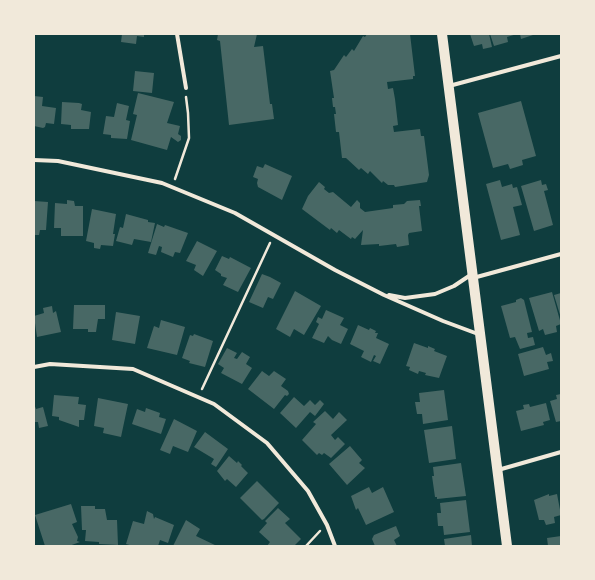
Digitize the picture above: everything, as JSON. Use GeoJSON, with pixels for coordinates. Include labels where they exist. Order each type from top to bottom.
{"type":"FeatureCollection","features":[{"type":"Feature","properties":{"kind":"main road"},"geometry":{"type":"LineString","coordinates":[[442,34],[507,546]]}},
{"type":"Feature","properties":{"kind":"street"},"geometry":{"type":"LineString","coordinates":[[177,34],[186,88]]}},
{"type":"Feature","properties":{"kind":"street"},"geometry":{"type":"LineString","coordinates":[[448,86],[561,56]]}},
{"type":"Feature","properties":{"kind":"street"},"geometry":{"type":"LineString","coordinates":[[34,160],[73,164],[156,181],[235,213],[335,270],[384,295],[443,321],[480,334]]}},
{"type":"Feature","properties":{"kind":"street"},"geometry":{"type":"LineString","coordinates":[[384,295],[405,298],[435,294],[473,276],[561,254]]}},
{"type":"Feature","properties":{"kind":"street"},"geometry":{"type":"LineString","coordinates":[[34,367],[50,364],[133,369],[214,404],[267,443],[308,491],[327,525],[335,546]]}},
{"type":"Feature","properties":{"kind":"street"},"geometry":{"type":"LineString","coordinates":[[497,470],[561,452]]}},
{"type":"Feature","properties":{"kind":"path"},"geometry":{"type":"LineString","coordinates":[[173,188],[189,138],[186,88]]}},
{"type":"Feature","properties":{"kind":"path"},"geometry":{"type":"LineString","coordinates":[[199,397],[265,251],[274,236]]}},
{"type":"Feature","properties":{"kind":"path"},"geometry":{"type":"LineString","coordinates":[[306,546],[327,525]]}},
{"type":"Feature","properties":{"kind":"building"},"geometry":{"type":"Polygon","coordinates":[[[122,34],[144,34],[144,37],[137,36],[136,44],[121,42],[122,34]]]}},
{"type":"Feature","properties":{"kind":"building"},"geometry":{"type":"Polygon","coordinates":[[[218,34],[257,34],[254,47],[263,46],[270,104],[272,104],[274,119],[229,125],[220,41],[217,40],[218,34]]]}},
{"type":"Feature","properties":{"kind":"building"},"geometry":{"type":"Polygon","coordinates":[[[367,34],[410,34],[415,76],[413,76],[413,79],[387,82],[388,89],[393,88],[395,99],[398,125],[393,126],[394,132],[420,129],[421,136],[424,136],[429,175],[427,182],[395,187],[394,185],[388,185],[383,181],[382,183],[370,171],[368,174],[361,168],[359,170],[346,158],[342,158],[339,132],[336,132],[334,114],[336,114],[335,107],[333,107],[332,98],[334,98],[330,71],[334,70],[344,55],[346,57],[352,49],[354,51],[363,36],[365,37],[367,34]]]}},
{"type":"Feature","properties":{"kind":"building"},"geometry":{"type":"Polygon","coordinates":[[[470,34],[489,34],[492,47],[483,49],[482,44],[474,46],[470,34]]]}},
{"type":"Feature","properties":{"kind":"building"},"geometry":{"type":"Polygon","coordinates":[[[490,34],[517,34],[507,37],[508,42],[494,46],[490,34]]]}},
{"type":"Feature","properties":{"kind":"building"},"geometry":{"type":"Polygon","coordinates":[[[520,34],[536,34],[521,39],[520,34]]]}},
{"type":"Feature","properties":{"kind":"building"},"geometry":{"type":"Polygon","coordinates":[[[135,71],[154,73],[152,93],[133,91],[135,71]]]}},
{"type":"Feature","properties":{"kind":"building"},"geometry":{"type":"Polygon","coordinates":[[[138,93],[174,102],[167,123],[180,126],[178,134],[181,136],[181,140],[178,142],[171,137],[167,150],[131,140],[137,115],[133,114],[138,93]]]}},
{"type":"Feature","properties":{"kind":"building"},"geometry":{"type":"Polygon","coordinates":[[[34,96],[43,97],[42,106],[56,108],[54,124],[46,123],[45,127],[43,128],[34,126],[34,96]]]}},
{"type":"Feature","properties":{"kind":"building"},"geometry":{"type":"Polygon","coordinates":[[[521,101],[536,156],[522,160],[523,165],[510,169],[508,164],[493,168],[478,113],[521,101]]]}},
{"type":"Feature","properties":{"kind":"building"},"geometry":{"type":"Polygon","coordinates":[[[62,102],[82,104],[81,110],[91,112],[89,129],[71,129],[71,125],[61,124],[62,102]]]}},
{"type":"Feature","properties":{"kind":"building"},"geometry":{"type":"Polygon","coordinates":[[[117,103],[129,106],[126,120],[130,121],[127,139],[111,138],[111,135],[103,134],[106,116],[114,117],[117,103]]]}},
{"type":"Feature","properties":{"kind":"building"},"geometry":{"type":"Polygon","coordinates":[[[265,164],[292,176],[282,200],[258,187],[258,179],[253,177],[257,166],[263,168],[265,164]]]}},
{"type":"Feature","properties":{"kind":"building"},"geometry":{"type":"Polygon","coordinates":[[[500,180],[502,187],[512,184],[513,188],[517,187],[522,205],[513,207],[520,235],[501,240],[486,184],[500,180]]]}},
{"type":"Feature","properties":{"kind":"building"},"geometry":{"type":"Polygon","coordinates":[[[541,180],[542,185],[546,184],[548,190],[544,191],[553,225],[534,231],[521,186],[541,180]]]}},
{"type":"Feature","properties":{"kind":"building"},"geometry":{"type":"Polygon","coordinates":[[[319,182],[329,193],[333,192],[351,207],[357,200],[360,203],[360,208],[365,212],[393,208],[393,205],[404,204],[407,201],[420,200],[421,206],[419,206],[422,231],[409,233],[409,245],[397,247],[396,244],[379,246],[379,244],[361,245],[363,230],[355,239],[352,237],[351,239],[339,230],[337,233],[331,228],[330,230],[302,209],[308,196],[319,182]]]}},
{"type":"Feature","properties":{"kind":"building"},"geometry":{"type":"Polygon","coordinates":[[[67,200],[74,201],[75,206],[83,206],[83,236],[61,236],[61,228],[54,228],[55,203],[67,204],[67,200]]]}},
{"type":"Feature","properties":{"kind":"building"},"geometry":{"type":"Polygon","coordinates":[[[34,201],[48,202],[46,230],[40,230],[39,235],[34,235],[34,201]]]}},
{"type":"Feature","properties":{"kind":"building"},"geometry":{"type":"Polygon","coordinates":[[[92,209],[116,214],[113,246],[101,245],[100,249],[94,248],[94,243],[86,241],[92,209]]]}},
{"type":"Feature","properties":{"kind":"building"},"geometry":{"type":"Polygon","coordinates":[[[126,214],[155,223],[151,242],[134,239],[132,245],[116,241],[120,227],[123,228],[126,214]]]}},
{"type":"Feature","properties":{"kind":"building"},"geometry":{"type":"Polygon","coordinates":[[[157,224],[164,227],[165,225],[188,233],[180,253],[175,252],[173,257],[161,252],[162,247],[159,246],[156,255],[148,253],[157,224]]]}},
{"type":"Feature","properties":{"kind":"building"},"geometry":{"type":"Polygon","coordinates":[[[197,241],[217,251],[203,276],[194,270],[196,265],[186,261],[197,241]]]}},
{"type":"Feature","properties":{"kind":"building"},"geometry":{"type":"Polygon","coordinates":[[[222,256],[229,259],[230,257],[251,268],[238,292],[223,285],[227,278],[221,276],[221,274],[215,270],[222,256]]]}},
{"type":"Feature","properties":{"kind":"building"},"geometry":{"type":"Polygon","coordinates":[[[262,274],[281,283],[273,299],[268,297],[263,308],[249,302],[262,274]]]}},
{"type":"Feature","properties":{"kind":"building"},"geometry":{"type":"Polygon","coordinates":[[[295,291],[321,306],[304,335],[294,329],[290,337],[276,329],[295,291]]]}},
{"type":"Feature","properties":{"kind":"building"},"geometry":{"type":"Polygon","coordinates":[[[552,292],[561,324],[556,326],[557,332],[545,335],[543,329],[539,331],[529,298],[552,292]]]}},
{"type":"Feature","properties":{"kind":"building"},"geometry":{"type":"Polygon","coordinates":[[[561,293],[561,318],[554,295],[561,293]]]}},
{"type":"Feature","properties":{"kind":"building"},"geometry":{"type":"Polygon","coordinates":[[[521,298],[524,300],[532,332],[527,333],[528,338],[533,337],[535,345],[520,349],[515,337],[510,338],[501,306],[516,302],[516,300],[521,298]]]}},
{"type":"Feature","properties":{"kind":"building"},"geometry":{"type":"Polygon","coordinates":[[[74,305],[105,305],[105,319],[98,319],[96,332],[88,332],[88,329],[73,329],[74,305]]]}},
{"type":"Feature","properties":{"kind":"building"},"geometry":{"type":"Polygon","coordinates":[[[52,306],[53,313],[56,311],[61,332],[37,337],[34,316],[44,313],[43,308],[52,306]]]}},
{"type":"Feature","properties":{"kind":"building"},"geometry":{"type":"Polygon","coordinates":[[[326,310],[344,318],[340,325],[348,329],[341,344],[332,340],[328,336],[324,343],[312,338],[319,324],[316,322],[318,317],[322,319],[326,310]]]}},
{"type":"Feature","properties":{"kind":"building"},"geometry":{"type":"Polygon","coordinates":[[[116,312],[140,316],[135,344],[112,340],[116,312]]]}},
{"type":"Feature","properties":{"kind":"building"},"geometry":{"type":"Polygon","coordinates":[[[161,320],[185,327],[177,355],[147,348],[154,326],[159,328],[161,320]]]}},
{"type":"Feature","properties":{"kind":"building"},"geometry":{"type":"Polygon","coordinates":[[[358,325],[369,330],[370,328],[376,331],[375,333],[378,333],[376,338],[389,344],[380,364],[373,361],[376,356],[374,355],[371,362],[361,357],[364,351],[350,344],[358,325]]]}},
{"type":"Feature","properties":{"kind":"building"},"geometry":{"type":"Polygon","coordinates":[[[194,334],[213,341],[205,367],[189,363],[190,361],[182,358],[190,335],[193,336],[194,334]]]}},
{"type":"Feature","properties":{"kind":"building"},"geometry":{"type":"Polygon","coordinates":[[[414,343],[428,348],[428,346],[435,349],[434,351],[447,356],[439,378],[425,375],[426,373],[419,371],[418,374],[409,370],[410,367],[406,366],[414,343]]]}},
{"type":"Feature","properties":{"kind":"building"},"geometry":{"type":"Polygon","coordinates":[[[543,347],[546,355],[551,353],[553,361],[547,362],[549,369],[524,376],[518,354],[543,347]]]}},
{"type":"Feature","properties":{"kind":"building"},"geometry":{"type":"Polygon","coordinates":[[[227,348],[237,353],[234,358],[237,359],[242,352],[250,357],[246,364],[252,368],[242,384],[221,373],[224,368],[218,364],[227,348]]]}},
{"type":"Feature","properties":{"kind":"building"},"geometry":{"type":"Polygon","coordinates":[[[262,371],[269,376],[274,371],[286,379],[281,386],[288,391],[289,394],[287,396],[285,395],[274,409],[248,389],[262,371]]]}},
{"type":"Feature","properties":{"kind":"building"},"geometry":{"type":"Polygon","coordinates":[[[444,390],[448,420],[423,424],[422,414],[417,414],[415,402],[420,402],[419,393],[444,390]]]}},
{"type":"Feature","properties":{"kind":"building"},"geometry":{"type":"Polygon","coordinates":[[[561,394],[561,421],[556,422],[550,401],[557,399],[556,395],[561,394]]]}},
{"type":"Feature","properties":{"kind":"building"},"geometry":{"type":"Polygon","coordinates":[[[54,395],[79,397],[78,404],[86,405],[84,420],[79,420],[79,427],[59,420],[59,417],[52,416],[54,395]]]}},
{"type":"Feature","properties":{"kind":"building"},"geometry":{"type":"Polygon","coordinates":[[[294,397],[304,406],[310,400],[315,405],[320,400],[324,404],[315,416],[310,412],[296,428],[280,413],[294,397]]]}},
{"type":"Feature","properties":{"kind":"building"},"geometry":{"type":"Polygon","coordinates":[[[98,398],[128,404],[121,437],[103,433],[104,428],[94,426],[98,398]]]}},
{"type":"Feature","properties":{"kind":"building"},"geometry":{"type":"Polygon","coordinates":[[[546,403],[550,420],[543,422],[544,425],[521,431],[516,411],[524,409],[523,405],[529,404],[530,407],[546,403]]]}},
{"type":"Feature","properties":{"kind":"building"},"geometry":{"type":"Polygon","coordinates":[[[34,404],[36,409],[43,407],[48,426],[39,428],[38,422],[34,422],[34,404]]]}},
{"type":"Feature","properties":{"kind":"building"},"geometry":{"type":"Polygon","coordinates":[[[146,408],[160,413],[159,417],[166,419],[161,434],[132,424],[137,409],[145,412],[146,408]]]}},
{"type":"Feature","properties":{"kind":"building"},"geometry":{"type":"Polygon","coordinates":[[[325,411],[333,419],[339,412],[347,420],[331,435],[335,440],[338,437],[345,444],[331,458],[324,453],[322,455],[319,453],[317,455],[302,440],[316,424],[313,422],[325,411]]]}},
{"type":"Feature","properties":{"kind":"building"},"geometry":{"type":"Polygon","coordinates":[[[174,419],[197,431],[188,452],[173,446],[170,454],[160,450],[174,419]]]}},
{"type":"Feature","properties":{"kind":"building"},"geometry":{"type":"Polygon","coordinates":[[[452,426],[456,459],[429,463],[424,430],[452,426]]]}},
{"type":"Feature","properties":{"kind":"building"},"geometry":{"type":"Polygon","coordinates":[[[205,432],[228,449],[216,467],[211,464],[214,459],[194,447],[205,432]]]}},
{"type":"Feature","properties":{"kind":"building"},"geometry":{"type":"Polygon","coordinates":[[[350,446],[362,460],[359,463],[365,468],[347,485],[329,464],[350,446]]]}},
{"type":"Feature","properties":{"kind":"building"},"geometry":{"type":"Polygon","coordinates":[[[229,456],[237,463],[238,461],[248,473],[236,487],[227,479],[225,481],[217,471],[229,456]]]}},
{"type":"Feature","properties":{"kind":"building"},"geometry":{"type":"Polygon","coordinates":[[[461,463],[466,496],[437,499],[437,497],[435,497],[432,476],[434,476],[433,467],[461,463]]]}},
{"type":"Feature","properties":{"kind":"building"},"geometry":{"type":"Polygon","coordinates":[[[257,481],[279,503],[262,520],[240,498],[257,481]]]}},
{"type":"Feature","properties":{"kind":"building"},"geometry":{"type":"Polygon","coordinates":[[[369,487],[372,493],[383,487],[394,512],[366,525],[358,508],[356,510],[351,496],[369,487]]]}},
{"type":"Feature","properties":{"kind":"building"},"geometry":{"type":"Polygon","coordinates":[[[549,494],[549,496],[557,494],[561,515],[554,517],[555,523],[546,525],[544,520],[539,520],[534,500],[549,494]]]}},
{"type":"Feature","properties":{"kind":"building"},"geometry":{"type":"Polygon","coordinates":[[[466,500],[470,532],[444,535],[443,526],[438,526],[437,513],[441,513],[440,503],[466,500]]]}},
{"type":"Feature","properties":{"kind":"building"},"geometry":{"type":"Polygon","coordinates":[[[71,504],[77,522],[72,524],[78,537],[77,541],[80,542],[69,546],[45,546],[35,515],[71,504]]]}},
{"type":"Feature","properties":{"kind":"building"},"geometry":{"type":"Polygon","coordinates":[[[81,506],[95,506],[95,509],[105,509],[107,520],[117,520],[118,545],[99,544],[99,542],[85,541],[86,530],[82,530],[81,506]]]}},
{"type":"Feature","properties":{"kind":"building"},"geometry":{"type":"Polygon","coordinates":[[[278,508],[290,519],[285,523],[301,539],[294,546],[267,546],[270,542],[259,532],[267,523],[265,521],[278,508]]]}},
{"type":"Feature","properties":{"kind":"building"},"geometry":{"type":"Polygon","coordinates":[[[147,511],[153,514],[154,519],[155,517],[174,525],[168,543],[160,540],[158,546],[133,546],[126,544],[133,521],[144,524],[147,511]]]}},
{"type":"Feature","properties":{"kind":"building"},"geometry":{"type":"Polygon","coordinates":[[[186,520],[200,529],[196,536],[217,546],[173,546],[186,520]]]}},
{"type":"Feature","properties":{"kind":"building"},"geometry":{"type":"Polygon","coordinates":[[[396,526],[400,536],[394,540],[397,546],[375,546],[372,539],[374,535],[396,526]]]}},
{"type":"Feature","properties":{"kind":"building"},"geometry":{"type":"Polygon","coordinates":[[[471,535],[472,546],[445,546],[444,539],[471,535]]]}},
{"type":"Feature","properties":{"kind":"building"},"geometry":{"type":"Polygon","coordinates":[[[561,536],[561,546],[548,546],[547,538],[561,536]]]}}]}
